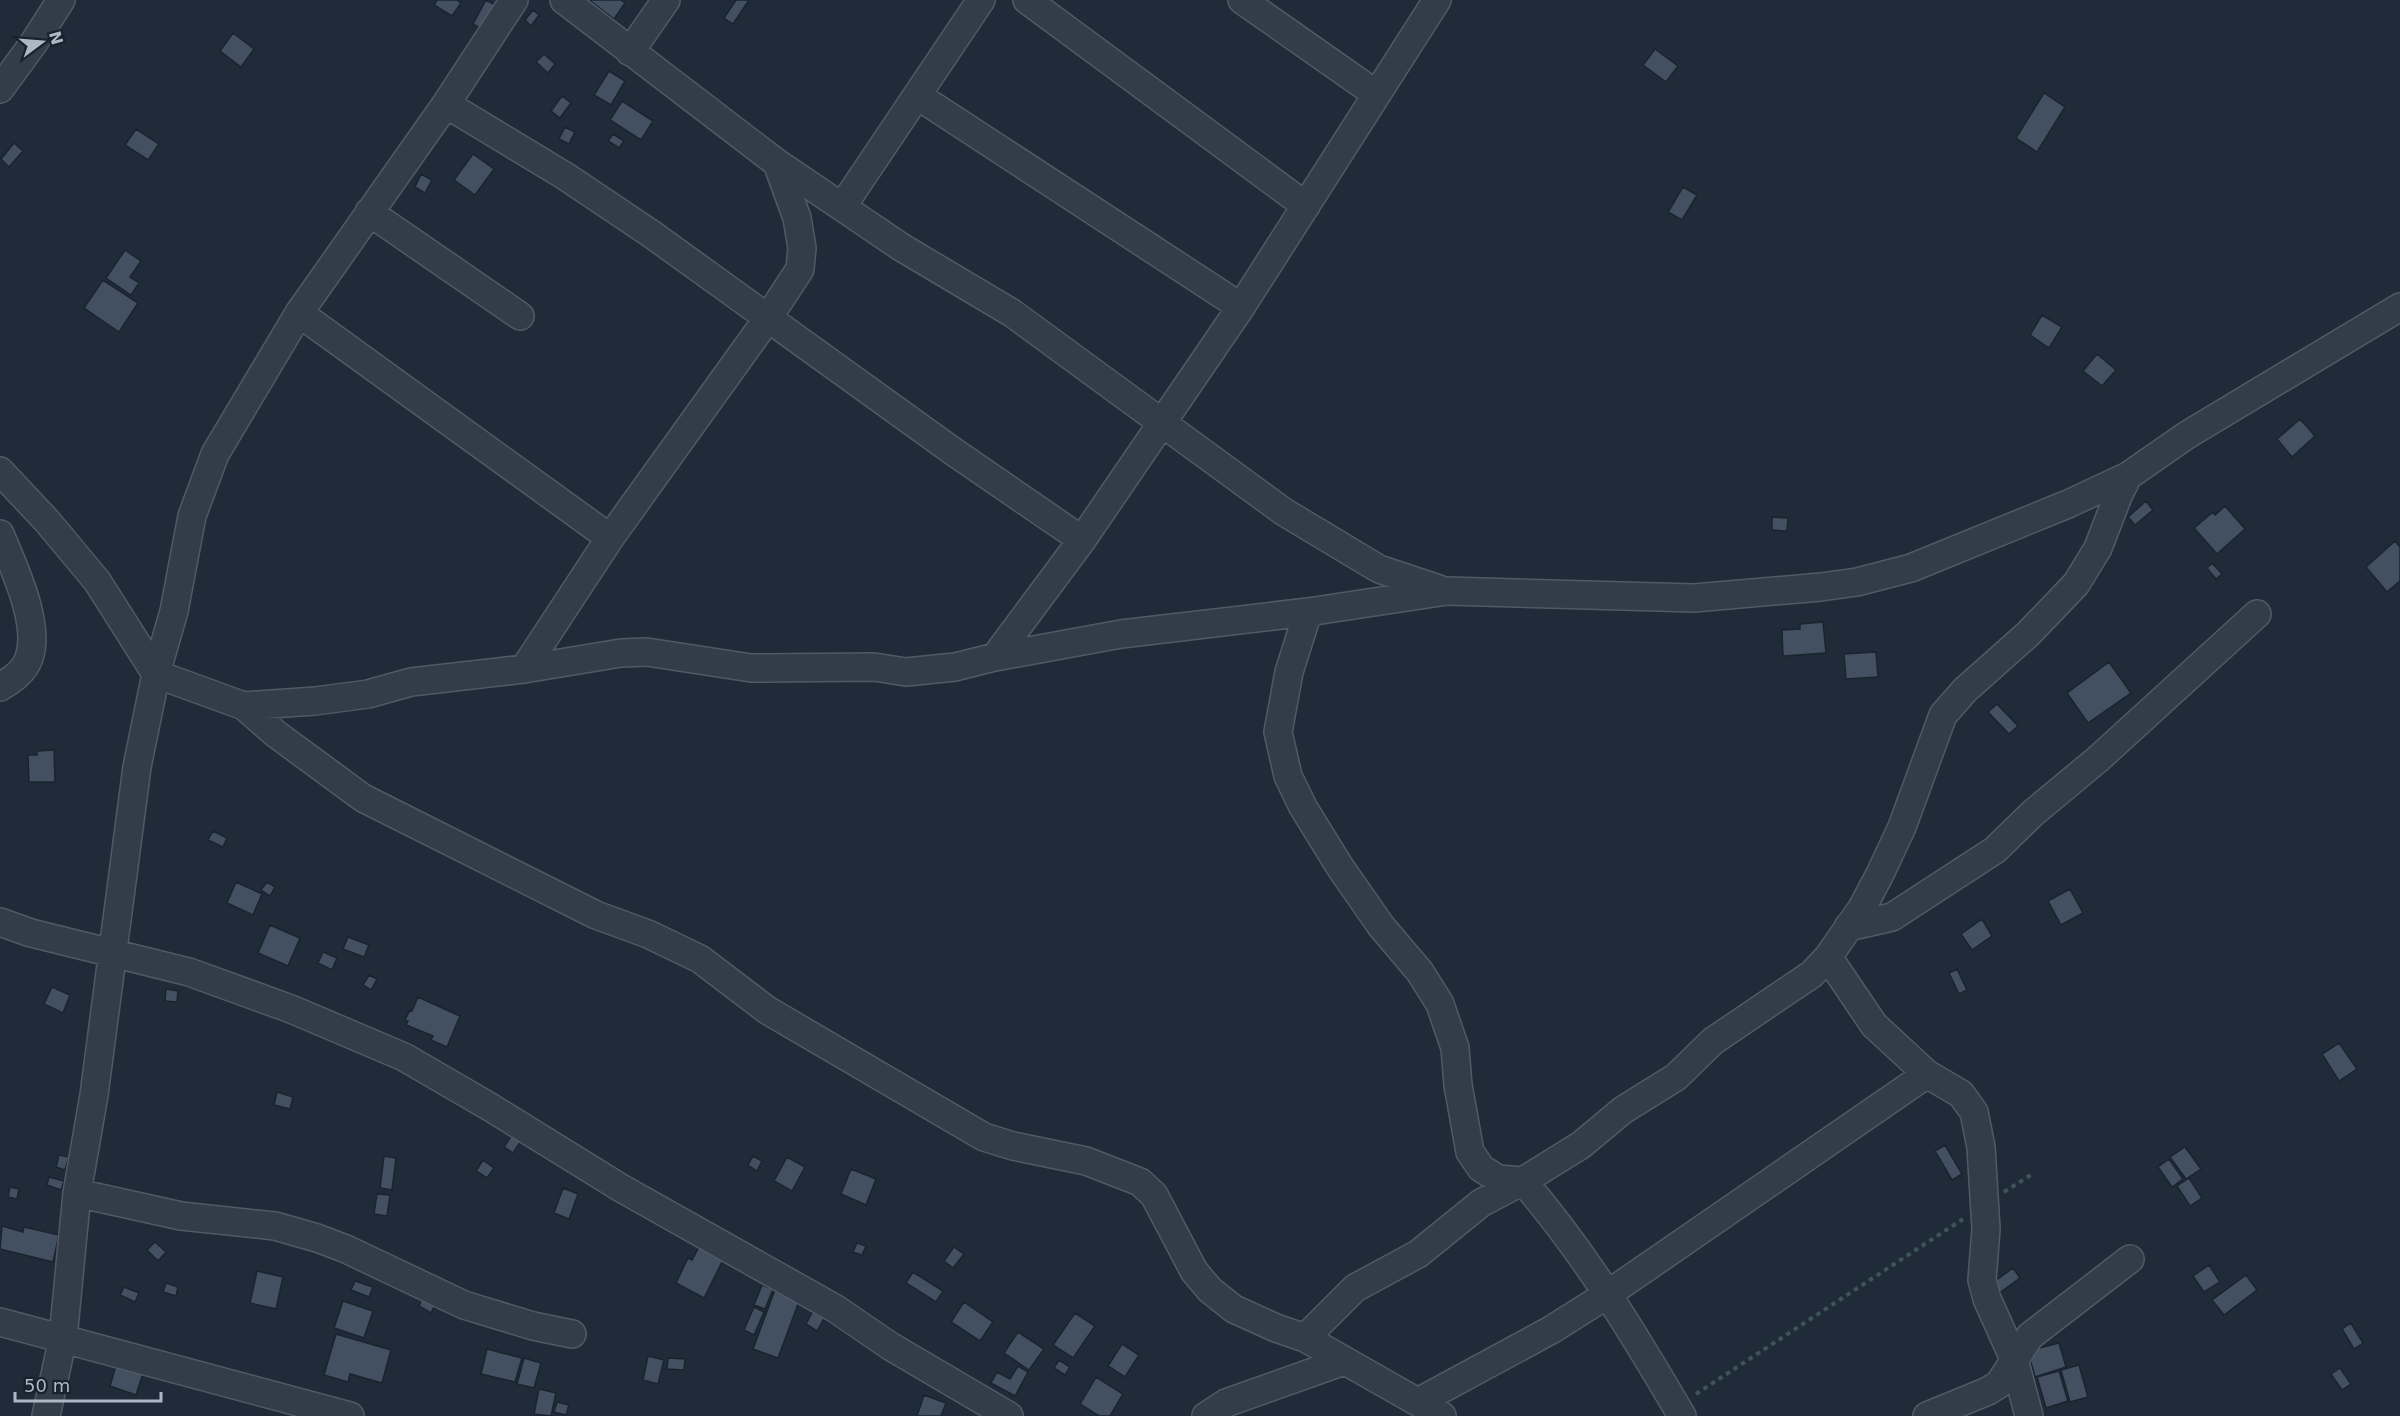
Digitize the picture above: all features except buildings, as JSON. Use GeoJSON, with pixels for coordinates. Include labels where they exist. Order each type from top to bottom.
{"type":"FeatureCollection","features":[{"type":"Feature","properties":{"kind":"street"},"geometry":{"type":"LineString","coordinates":[[0,89],[61,0]]}},
{"type":"Feature","properties":{"kind":"street"},"geometry":{"type":"LineString","coordinates":[[46,1416],[63,1338],[77,1193],[94,1095],[137,767],[156,674],[174,611],[192,516],[214,454],[299,313],[447,104],[514,0]]}},
{"type":"Feature","properties":{"kind":"street"},"geometry":{"type":"LineString","coordinates":[[564,0],[777,163],[900,247],[1012,313],[1284,512],[1379,569],[1447,591]]}},
{"type":"Feature","properties":{"kind":"street"},"geometry":{"type":"LineString","coordinates":[[630,52],[666,0]]}},
{"type":"Feature","properties":{"kind":"street"},"geometry":{"type":"LineString","coordinates":[[842,207],[981,0]]}},
{"type":"Feature","properties":{"kind":"street"},"geometry":{"type":"LineString","coordinates":[[1027,0],[1306,206]]}},
{"type":"Feature","properties":{"kind":"street"},"geometry":{"type":"LineString","coordinates":[[1242,0],[1376,94]]}},
{"type":"Feature","properties":{"kind":"street"},"geometry":{"type":"LineString","coordinates":[[995,657],[1082,540],[1241,307],[1437,0]]}},
{"type":"Feature","properties":{"kind":"street"},"geometry":{"type":"LineString","coordinates":[[918,96],[1241,307]]}},
{"type":"Feature","properties":{"kind":"street"},"geometry":{"type":"LineString","coordinates":[[447,104],[612,208],[1082,540]]}},
{"type":"Feature","properties":{"kind":"street"},"geometry":{"type":"LineString","coordinates":[[524,669],[610,538],[768,318],[800,269],[802,248],[797,218],[777,163]]}},
{"type":"Feature","properties":{"kind":"street"},"geometry":{"type":"LineString","coordinates":[[369,212],[520,316]]}},
{"type":"Feature","properties":{"kind":"street"},"geometry":{"type":"LineString","coordinates":[[244,706],[368,694],[411,682],[524,669],[621,653],[647,652],[751,668],[874,667],[906,672],[955,667],[995,657],[1121,634],[1308,612],[1447,591],[1694,598],[1771,593],[1857,582],[1891,574],[1940,557],[2068,504],[2128,476],[2187,435],[2400,307]]}},
{"type":"Feature","properties":{"kind":"street"},"geometry":{"type":"LineString","coordinates":[[299,313],[610,538]]}},
{"type":"Feature","properties":{"kind":"street"},"geometry":{"type":"LineString","coordinates":[[0,471],[47,521],[97,581],[156,674],[244,706],[276,734],[363,798],[596,915],[648,934],[693,955],[723,975],[767,1010],[984,1137],[1013,1146],[1086,1161],[1140,1182],[1154,1195],[1194,1271],[1210,1290],[1234,1309],[1305,1338],[1442,1416]]}},
{"type":"Feature","properties":{"kind":"street"},"geometry":{"type":"LineString","coordinates":[[1305,1338],[1355,1288],[1418,1254],[1481,1203],[1523,1181],[1581,1145],[1623,1110],[1676,1077],[1713,1041],[1812,974],[1828,957],[1880,874],[1902,827],[1943,715],[1965,690],[2028,634],[2076,584],[2098,548],[2118,495],[2128,476]]}},
{"type":"Feature","properties":{"kind":"street"},"geometry":{"type":"LineString","coordinates":[[0,534],[23,590],[32,634],[29,658],[15,679],[0,687]]}},
{"type":"Feature","properties":{"kind":"street"},"geometry":{"type":"LineString","coordinates":[[1308,612],[1288,672],[1278,732],[1288,776],[1303,807],[1340,867],[1381,926],[1420,972],[1440,1004],[1455,1048],[1459,1094],[1470,1152],[1481,1168],[1498,1179],[1523,1181],[1558,1222],[1608,1294],[1674,1413]]}},
{"type":"Feature","properties":{"kind":"street"},"geometry":{"type":"LineString","coordinates":[[1848,927],[1892,917],[1995,850],[2033,813],[2098,759],[2257,614]]}},
{"type":"Feature","properties":{"kind":"street"},"geometry":{"type":"LineString","coordinates":[[0,922],[30,933],[113,952],[199,976],[291,1009],[404,1057],[621,1188],[836,1309],[890,1346],[1009,1416]]}},
{"type":"Feature","properties":{"kind":"street"},"geometry":{"type":"LineString","coordinates":[[1828,957],[1874,1025],[1927,1074],[1960,1094],[1968,1101],[1974,1112],[1981,1147],[1986,1229],[1982,1280],[1987,1299],[2014,1359],[2029,1416]]}},
{"type":"Feature","properties":{"kind":"street"},"geometry":{"type":"LineString","coordinates":[[1418,1402],[1551,1330],[1608,1294],[1927,1074]]}},
{"type":"Feature","properties":{"kind":"street"},"geometry":{"type":"LineString","coordinates":[[77,1193],[181,1216],[275,1226],[346,1249],[464,1305],[533,1326],[572,1334]]}},
{"type":"Feature","properties":{"kind":"street"},"geometry":{"type":"LineString","coordinates":[[1927,1416],[1999,1384],[2030,1336],[2130,1258]]}},
{"type":"Feature","properties":{"kind":"street"},"geometry":{"type":"LineString","coordinates":[[0,1322],[350,1416]]}},
{"type":"Feature","properties":{"kind":"street"},"geometry":{"type":"LineString","coordinates":[[1206,1416],[1226,1403],[1344,1361]]}},
{"type":"Feature","properties":{"kind":"path"},"geometry":{"type":"LineString","coordinates":[[1674,1413],[2034,1173]]}}]}
